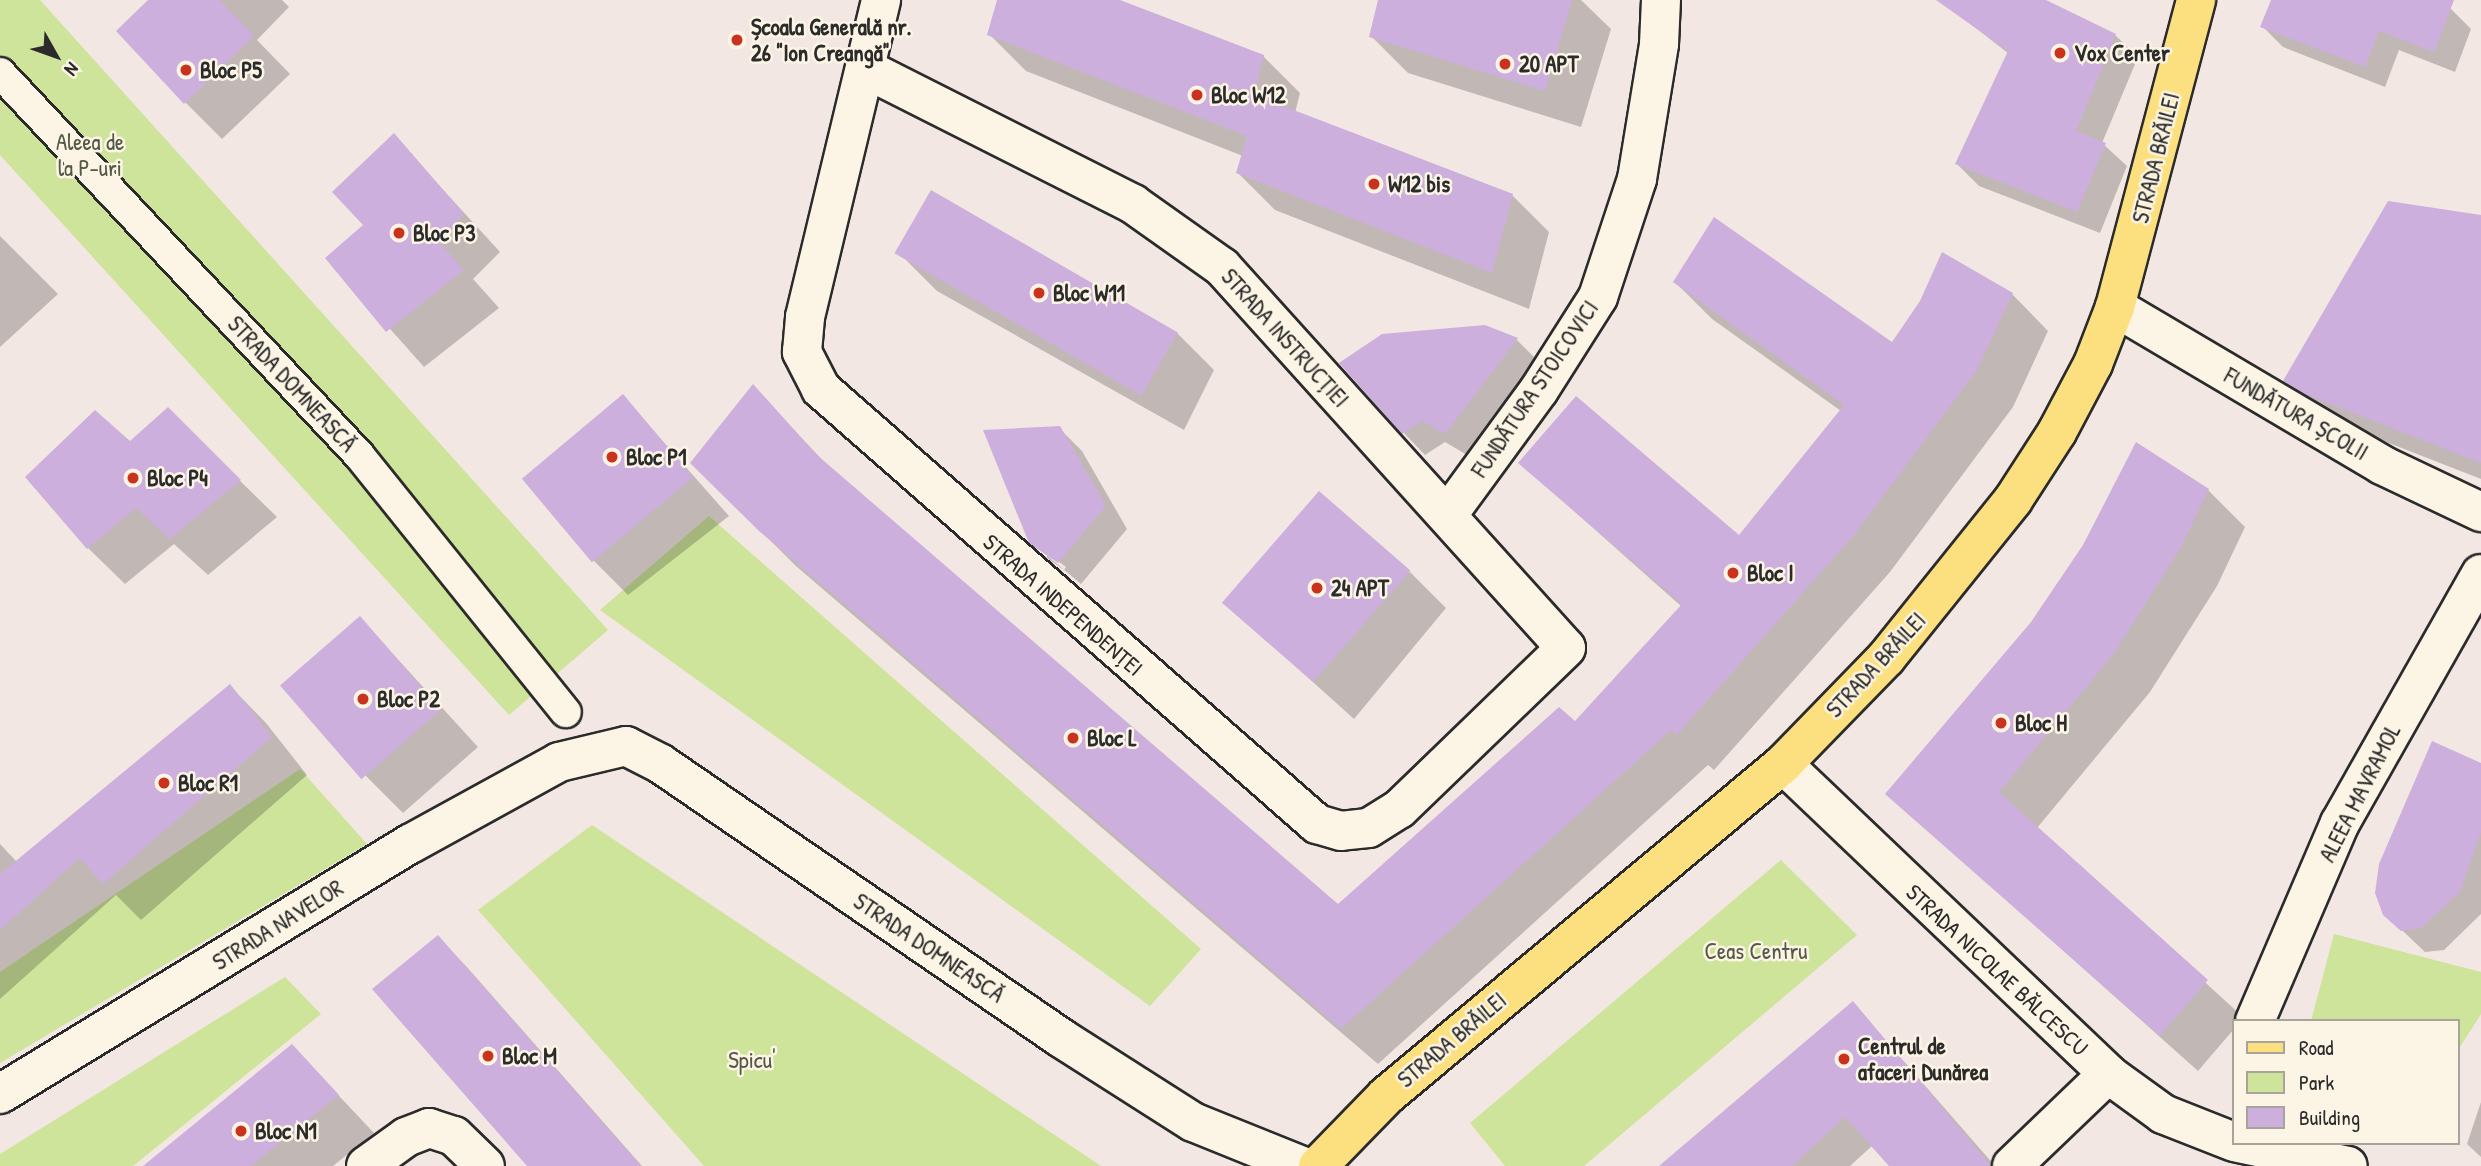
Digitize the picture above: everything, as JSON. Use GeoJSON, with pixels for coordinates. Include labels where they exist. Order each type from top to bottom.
{"type":"FeatureCollection","features":[{"type":"Feature","properties":{"kind":"main road","name":"STRADA BRĂILEI"},"geometry":{"type":"LineString","coordinates":[[1318,1166],[1386,1096],[1783,764],[1886,658],[2013,500],[2057,432],[2093,364],[2115,307],[2196,0]]}},
{"type":"Feature","properties":{"kind":"street","name":"STRADA INDEPENDENȚEI"},"geometry":{"type":"LineString","coordinates":[[881,0],[868,70],[805,317],[802,352],[821,389],[1317,824],[1341,831],[1368,828],[1399,809],[1566,648]]}},
{"type":"Feature","properties":{"kind":"street","name":"FUNDĂTURA STOICOVICI"},"geometry":{"type":"LineString","coordinates":[[1449,513],[1539,390],[1598,298],[1637,179],[1659,44],[1661,0]]}},
{"type":"Feature","properties":{"kind":"street","name":"STRADA INSTRUCȚIEI"},"geometry":{"type":"LineString","coordinates":[[868,70],[1168,225],[1222,267],[1268,314],[1366,428],[1449,513],[1566,648]]}},
{"type":"Feature","properties":{"kind":"street","name":"STRADA DOMNEASCĂ"},"geometry":{"type":"LineString","coordinates":[[0,73],[359,455],[566,712]]}},
{"type":"Feature","properties":{"kind":"street","name":"FUNDĂTURA ȘCOLII"},"geometry":{"type":"LineString","coordinates":[[2115,307],[2382,465],[2481,512]]}},
{"type":"Feature","properties":{"kind":"street","name":"ALEEA MAVRAMOL"},"geometry":{"type":"LineString","coordinates":[[2256,1019],[2340,823],[2481,574]]}},
{"type":"Feature","properties":{"kind":"street","name":"STRADA DOMNEASCĂ"},"geometry":{"type":"LineString","coordinates":[[559,762],[626,746],[661,764],[1060,1038],[1193,1122],[1302,1166]]}},
{"type":"Feature","properties":{"kind":"street","name":"STRADA NAVELOR"},"geometry":{"type":"LineString","coordinates":[[0,1094],[398,851],[559,762]]}},
{"type":"Feature","properties":{"kind":"street","name":"STRADA NICOLAE BĂLCESCU"},"geometry":{"type":"LineString","coordinates":[[1783,764],[2108,1074],[2164,1114],[2232,1144]]}},
{"type":"Feature","properties":{"kind":"street"},"geometry":{"type":"LineString","coordinates":[[2012,1166],[2108,1074]]}},
{"type":"Feature","properties":{"kind":"street"},"geometry":{"type":"LineString","coordinates":[[366,1166],[406,1137],[429,1128],[454,1136],[485,1166]]}},
{"type":"Feature","properties":{"kind":"street","name":"STRADA NICOLAE BĂLCESCU"},"geometry":{"type":"LineString","coordinates":[[2242,1148],[2348,1166]]}},
{"type":"Feature","properties":{"kind":"green space","name":"Aleea de la P-uri"},"geometry":{"type":"Polygon","coordinates":[[[0,0],[40,0],[608,630],[509,715],[0,155],[0,0]]]}},
{"type":"Feature","properties":{"kind":"green space"},"geometry":{"type":"Polygon","coordinates":[[[709,516],[1201,949],[1150,1006],[600,610],[709,516]]]}},
{"type":"Feature","properties":{"kind":"green space"},"geometry":{"type":"Polygon","coordinates":[[[300,769],[367,844],[0,1063],[0,972],[300,769]]]}},
{"type":"Feature","properties":{"kind":"green space","name":"Spicu'"},"geometry":{"type":"Polygon","coordinates":[[[592,825],[1101,1166],[704,1166],[478,910],[592,825]]]}},
{"type":"Feature","properties":{"kind":"green space","name":"Ceas Centru"},"geometry":{"type":"Polygon","coordinates":[[[1781,860],[1857,935],[1584,1166],[1505,1166],[1470,1123],[1781,860]]]}},
{"type":"Feature","properties":{"kind":"green space"},"geometry":{"type":"Polygon","coordinates":[[[2334,934],[2481,972],[2481,1014],[2460,1047],[2460,1019],[2312,1019],[2334,934]]]}},
{"type":"Feature","properties":{"kind":"green space"},"geometry":{"type":"Polygon","coordinates":[[[285,977],[321,1014],[133,1166],[0,1166],[0,1154],[285,977]]]}},
{"type":"Feature","properties":{"kind":"building","name":"Bloc P5"},"geometry":{"type":"Polygon","coordinates":[[[148,0],[220,0],[254,36],[184,104],[116,31],[148,0]]]}},
{"type":"Feature","properties":{"kind":"building"},"geometry":{"type":"Polygon","coordinates":[[[997,0],[1120,0],[1264,55],[1254,95],[1513,194],[1492,273],[1236,173],[1247,136],[987,35],[997,0]]]}},
{"type":"Feature","properties":{"kind":"building","name":"20 APT"},"geometry":{"type":"Polygon","coordinates":[[[1378,0],[1572,0],[1545,91],[1369,37],[1378,0]]]}},
{"type":"Feature","properties":{"kind":"building"},"geometry":{"type":"Polygon","coordinates":[[[1936,0],[2046,0],[2116,34],[2076,131],[2106,143],[2077,212],[1955,164],[2008,51],[1936,0]]]}},
{"type":"Feature","properties":{"kind":"building"},"geometry":{"type":"Polygon","coordinates":[[[2271,0],[2454,0],[2434,52],[2379,31],[2365,67],[2260,27],[2271,0]]]}},
{"type":"Feature","properties":{"kind":"building","name":"Bloc P3"},"geometry":{"type":"Polygon","coordinates":[[[394,133],[464,214],[438,241],[464,270],[386,332],[325,258],[363,225],[332,192],[394,133]]]}},
{"type":"Feature","properties":{"kind":"building","name":"Bloc W11"},"geometry":{"type":"Polygon","coordinates":[[[931,190],[1178,332],[1141,396],[894,253],[931,190]]]}},
{"type":"Feature","properties":{"kind":"building"},"geometry":{"type":"Polygon","coordinates":[[[2388,201],[2481,215],[2481,463],[2305,394],[2283,381],[2388,201]]]}},
{"type":"Feature","properties":{"kind":"building"},"geometry":{"type":"Polygon","coordinates":[[[1714,217],[1892,342],[1920,301],[1942,252],[2013,293],[1977,370],[1854,535],[1677,735],[1671,730],[1341,1029],[759,531],[690,463],[753,384],[817,455],[1338,904],[1559,707],[1575,721],[1682,604],[1518,463],[1576,396],[1739,535],[1844,405],[1673,282],[1714,217]]]}},
{"type":"Feature","properties":{"kind":"building"},"geometry":{"type":"Polygon","coordinates":[[[1485,325],[1518,338],[1445,434],[1422,421],[1402,434],[1339,363],[1382,334],[1485,325]]]}},
{"type":"Feature","properties":{"kind":"building","name":"Bloc P1"},"geometry":{"type":"Polygon","coordinates":[[[623,394],[693,477],[592,562],[522,479],[623,394]]]}},
{"type":"Feature","properties":{"kind":"building","name":"Bloc P4"},"geometry":{"type":"Polygon","coordinates":[[[168,407],[241,480],[170,539],[136,508],[87,549],[25,477],[95,410],[130,441],[168,407]]]}},
{"type":"Feature","properties":{"kind":"building"},"geometry":{"type":"Polygon","coordinates":[[[1060,426],[1106,506],[1058,563],[1029,543],[983,430],[1060,426]]]}},
{"type":"Feature","properties":{"kind":"building","name":"Bloc H"},"geometry":{"type":"Polygon","coordinates":[[[2136,442],[2209,489],[2180,549],[2113,655],[1999,792],[2208,980],[2160,1036],[1885,794],[2031,622],[2083,545],[2136,442]]]}},
{"type":"Feature","properties":{"kind":"building","name":"24 APT"},"geometry":{"type":"Polygon","coordinates":[[[1319,491],[1410,570],[1313,682],[1222,603],[1319,491]]]}},
{"type":"Feature","properties":{"kind":"building","name":"Bloc P2"},"geometry":{"type":"Polygon","coordinates":[[[360,616],[441,710],[361,779],[280,686],[360,616]]]}},
{"type":"Feature","properties":{"kind":"building","name":"Bloc R1"},"geometry":{"type":"Polygon","coordinates":[[[230,684],[272,737],[103,884],[80,858],[0,930],[0,874],[230,684]]]}},
{"type":"Feature","properties":{"kind":"building"},"geometry":{"type":"Polygon","coordinates":[[[2432,741],[2481,763],[2481,832],[2460,892],[2421,928],[2401,931],[2383,915],[2375,893],[2379,864],[2432,741]]]}},
{"type":"Feature","properties":{"kind":"building","name":"Bloc M"},"geometry":{"type":"Polygon","coordinates":[[[438,935],[641,1166],[527,1166],[372,989],[438,935]]]}},
{"type":"Feature","properties":{"kind":"building","name":"Centrul de afaceri Dunărea"},"geometry":{"type":"Polygon","coordinates":[[[1853,1001],[1991,1166],[1889,1166],[1845,1117],[1792,1166],[1659,1166],[1853,1001]]]}},
{"type":"Feature","properties":{"kind":"building","name":"Bloc N1"},"geometry":{"type":"Polygon","coordinates":[[[292,1044],[339,1095],[251,1166],[143,1166],[292,1044]]]}},
{"type":"Feature","properties":{"kind":"place","name":"Școala Generală nr. 26 \"Ion Creangă\""},"geometry":{"type":"Point","coordinates":[737,40]}},
{"type":"Feature","properties":{"kind":"place","name":"Vox Center"},"geometry":{"type":"Point","coordinates":[2060,53]}},
{"type":"Feature","properties":{"kind":"place","name":"20 APT"},"geometry":{"type":"Point","coordinates":[1505,64]}},
{"type":"Feature","properties":{"kind":"place","name":"Bloc P5"},"geometry":{"type":"Point","coordinates":[186,70]}},
{"type":"Feature","properties":{"kind":"place","name":"Bloc W12"},"geometry":{"type":"Point","coordinates":[1197,95]}},
{"type":"Feature","properties":{"kind":"place","name":"W12 bis"},"geometry":{"type":"Point","coordinates":[1374,184]}},
{"type":"Feature","properties":{"kind":"place","name":"Bloc P3"},"geometry":{"type":"Point","coordinates":[399,233]}},
{"type":"Feature","properties":{"kind":"place","name":"Bloc W11"},"geometry":{"type":"Point","coordinates":[1039,293]}},
{"type":"Feature","properties":{"kind":"place","name":"Bloc P1"},"geometry":{"type":"Point","coordinates":[612,457]}},
{"type":"Feature","properties":{"kind":"place","name":"Bloc P4"},"geometry":{"type":"Point","coordinates":[133,478]}},
{"type":"Feature","properties":{"kind":"place","name":"Bloc I"},"geometry":{"type":"Point","coordinates":[1733,573]}},
{"type":"Feature","properties":{"kind":"place","name":"24 APT"},"geometry":{"type":"Point","coordinates":[1317,588]}},
{"type":"Feature","properties":{"kind":"place","name":"Bloc P2"},"geometry":{"type":"Point","coordinates":[363,699]}},
{"type":"Feature","properties":{"kind":"place","name":"Bloc H"},"geometry":{"type":"Point","coordinates":[2001,723]}},
{"type":"Feature","properties":{"kind":"place","name":"Bloc L"},"geometry":{"type":"Point","coordinates":[1073,738]}},
{"type":"Feature","properties":{"kind":"place","name":"Bloc R1"},"geometry":{"type":"Point","coordinates":[164,783]}},
{"type":"Feature","properties":{"kind":"place","name":"Bloc M"},"geometry":{"type":"Point","coordinates":[488,1056]}},
{"type":"Feature","properties":{"kind":"place","name":"Centrul de afaceri Dunărea"},"geometry":{"type":"Point","coordinates":[1844,1059]}},
{"type":"Feature","properties":{"kind":"place","name":"Bloc N1"},"geometry":{"type":"Point","coordinates":[241,1131]}}]}
